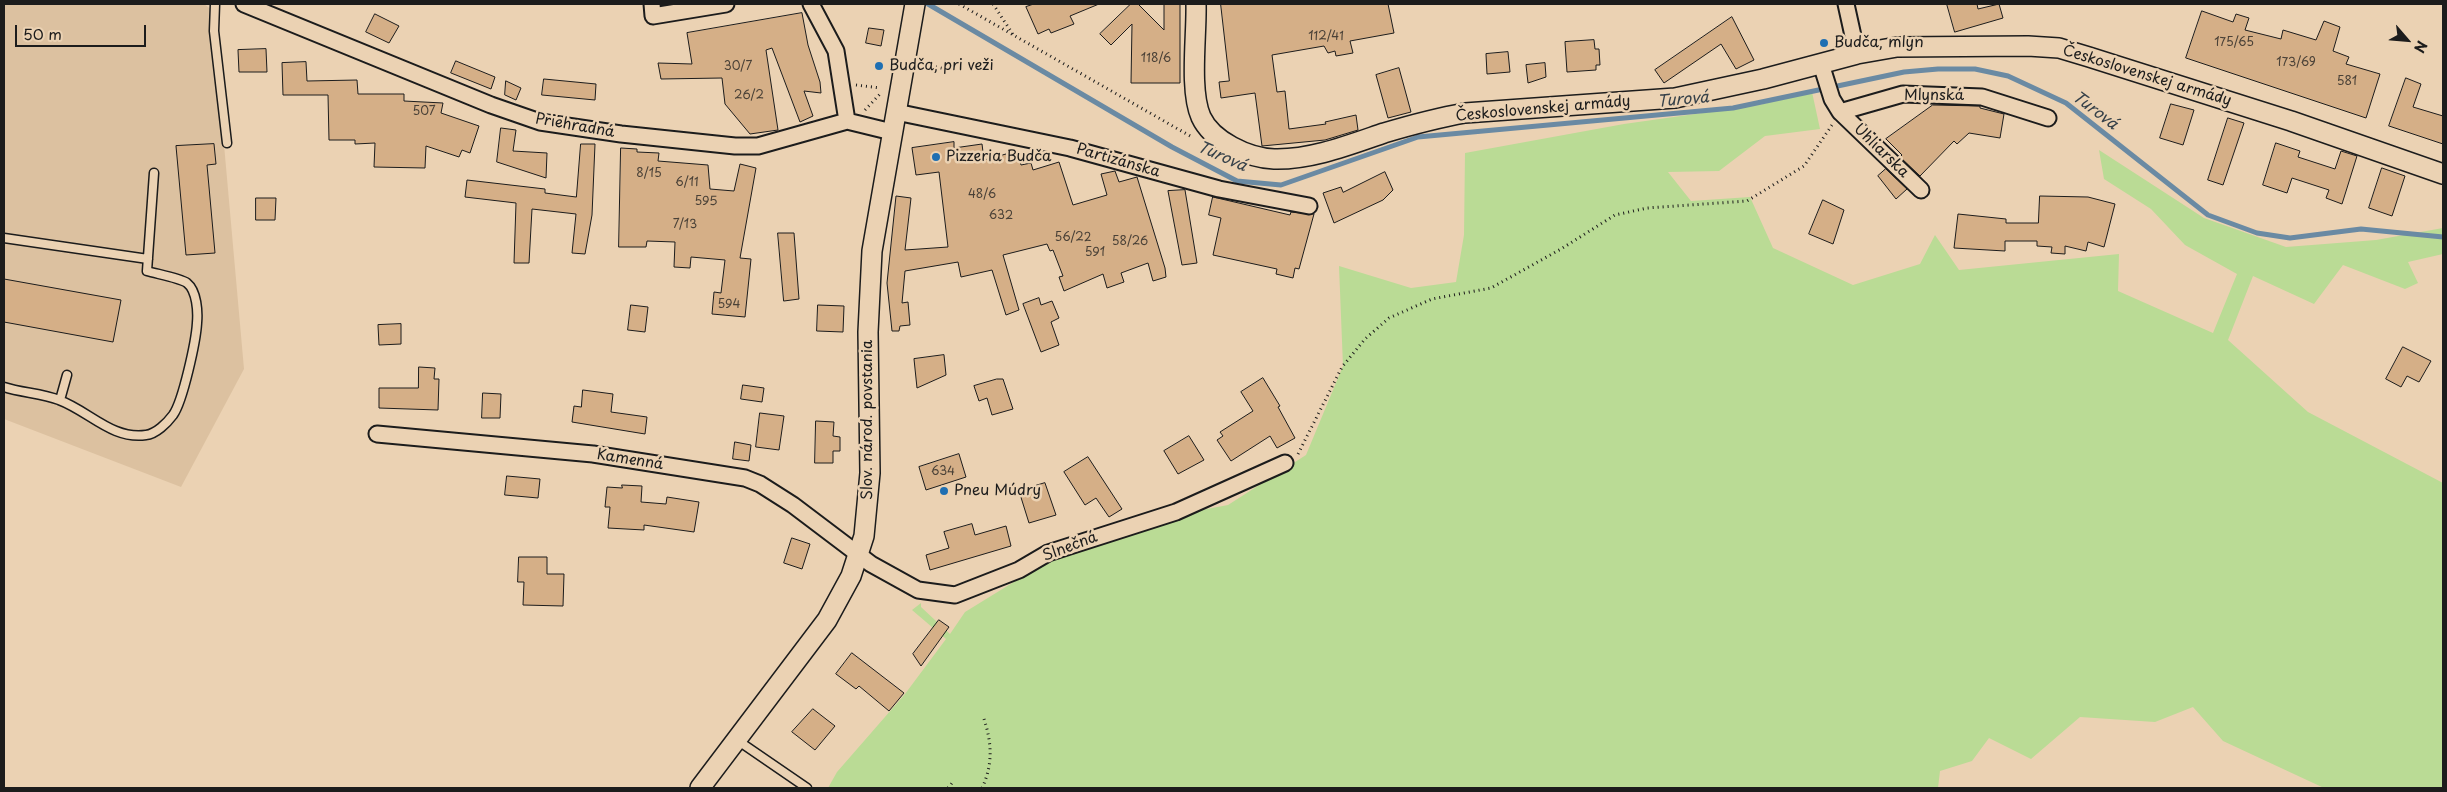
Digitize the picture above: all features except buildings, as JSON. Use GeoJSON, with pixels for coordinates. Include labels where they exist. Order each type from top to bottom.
{"type":"FeatureCollection","features":[{"type":"Feature","properties":{"kind":"street","name":"Priehradná"},"geometry":{"type":"LineString","coordinates":[[244,4],[491,105],[540,122],[621,134],[743,146],[758,146],[776,142],[847,122],[892,132]]}},
{"type":"Feature","properties":{"kind":"street"},"geometry":{"type":"LineString","coordinates":[[652,4],[653,16],[726,4]]}},
{"type":"Feature","properties":{"kind":"street"},"geometry":{"type":"LineString","coordinates":[[811,4],[836,51],[847,122]]}},
{"type":"Feature","properties":{"kind":"street","name":"Československej armády"},"geometry":{"type":"LineString","coordinates":[[1196,4],[1197,97],[1201,116],[1209,130],[1235,148],[1259,157],[1273,159],[1305,156],[1431,120],[1465,113],[1675,98],[1823,71],[1857,54],[1897,47],[2028,46],[2059,48],[2291,121],[2443,174]]}},
{"type":"Feature","properties":{"kind":"street"},"geometry":{"type":"LineString","coordinates":[[1846,4],[1857,54]]}},
{"type":"Feature","properties":{"kind":"street","name":"Slov. národ. povstania"},"geometry":{"type":"LineString","coordinates":[[700,788],[827,620],[851,576],[859,555],[868,514],[870,473],[868,289],[877,211],[915,7]]}},
{"type":"Feature","properties":{"kind":"street"},"geometry":{"type":"LineString","coordinates":[[1823,71],[1836,105]]}},
{"type":"Feature","properties":{"kind":"street","name":"Mlynská"},"geometry":{"type":"LineString","coordinates":[[1836,105],[1903,94],[1982,97],[2048,118]]}},
{"type":"Feature","properties":{"kind":"street","name":"Uhliarska"},"geometry":{"type":"LineString","coordinates":[[1836,105],[1921,190]]}},
{"type":"Feature","properties":{"kind":"street","name":"Partizánska"},"geometry":{"type":"LineString","coordinates":[[896,112],[1070,148],[1219,189],[1309,206]]}},
{"type":"Feature","properties":{"kind":"street","name":"Kamenná"},"geometry":{"type":"LineString","coordinates":[[377,434],[593,454],[745,478],[760,484],[793,505],[859,555]]}},
{"type":"Feature","properties":{"kind":"street","name":"Slnečná"},"geometry":{"type":"LineString","coordinates":[[859,555],[918,590],[955,595],[1019,570],[1048,553],[1176,512],[1285,463]]}},
{"type":"Feature","properties":{"kind":"lane"},"geometry":{"type":"LineString","coordinates":[[215,4],[214,31],[227,143]]}},
{"type":"Feature","properties":{"kind":"lane"},"geometry":{"type":"LineString","coordinates":[[4,387],[60,400],[112,430],[132,434],[148,435],[162,428],[174,414],[180,400],[197,324],[196,304],[193,290],[187,282],[147,271],[154,174]]}},
{"type":"Feature","properties":{"kind":"lane"},"geometry":{"type":"LineString","coordinates":[[4,238],[148,259]]}},
{"type":"Feature","properties":{"kind":"lane"},"geometry":{"type":"LineString","coordinates":[[60,400],[67,375]]}},
{"type":"Feature","properties":{"kind":"lane"},"geometry":{"type":"LineString","coordinates":[[737,740],[807,788]]}},
{"type":"Feature","properties":{"kind":"path"},"geometry":{"type":"LineString","coordinates":[[959,4],[1199,142]]}},
{"type":"Feature","properties":{"kind":"path"},"geometry":{"type":"LineString","coordinates":[[993,4],[1014,37]]}},
{"type":"Feature","properties":{"kind":"path"},"geometry":{"type":"LineString","coordinates":[[926,65],[946,69]]}},
{"type":"Feature","properties":{"kind":"path"},"geometry":{"type":"LineString","coordinates":[[841,82],[880,88]]}},
{"type":"Feature","properties":{"kind":"path"},"geometry":{"type":"LineString","coordinates":[[1285,463],[1299,454],[1342,367],[1366,339],[1389,318],[1432,299],[1491,288],[1615,216],[1647,208],[1747,201],[1804,166],[1836,105]]}},
{"type":"Feature","properties":{"kind":"path"},"geometry":{"type":"LineString","coordinates":[[982,788],[989,774],[991,757],[990,737],[984,718]]}},
{"type":"Feature","properties":{"kind":"path"},"geometry":{"type":"LineString","coordinates":[[948,788],[952,783]]}},
{"type":"Feature","properties":{"kind":"shaded area"},"geometry":{"type":"Polygon","coordinates":[[[4,4],[204,4],[212,10],[244,369],[181,487],[4,419],[4,4]]]}},
{"type":"Feature","properties":{"kind":"green space"},"geometry":{"type":"Polygon","coordinates":[[[1812,92],[1820,129],[1765,136],[1719,171],[1668,172],[1691,201],[1750,197],[1773,248],[1853,285],[1920,264],[1935,235],[1959,270],[2119,254],[2118,291],[2213,333],[2237,274],[2185,245],[2151,209],[2104,179],[2099,150],[2204,218],[2286,247],[2376,240],[2443,228],[2443,254],[2408,262],[2418,283],[2405,289],[2343,265],[2314,304],[2253,276],[2228,340],[2308,412],[2443,483],[2443,788],[2324,788],[2223,741],[2193,707],[2155,722],[2080,717],[2031,759],[1989,738],[1972,761],[1940,771],[1938,788],[828,788],[837,772],[905,694],[946,639],[912,610],[921,603],[921,607],[950,634],[965,612],[1100,529],[1228,505],[1306,455],[1343,366],[1339,266],[1411,288],[1456,282],[1464,235],[1465,153],[1624,124],[1759,105],[1812,92]]]}},
{"type":"Feature","properties":{"kind":"waterway","name":"Turová"},"geometry":{"type":"LineString","coordinates":[[928,4],[1172,147],[1237,181],[1281,185],[1418,137],[1733,108],[1904,72],[1938,69],[1975,69],[2008,76],[2066,103],[2208,215],[2257,233],[2290,238],[2361,229],[2443,237]]}},
{"type":"Feature","properties":{"kind":"place","name":"Budča, mlyn"},"geometry":{"type":"Point","coordinates":[1824,43]}},
{"type":"Feature","properties":{"kind":"place","name":"Budča, pri veži"},"geometry":{"type":"Point","coordinates":[879,66]}},
{"type":"Feature","properties":{"kind":"place","name":"Pizzeria Budča"},"geometry":{"type":"Point","coordinates":[936,157]}},
{"type":"Feature","properties":{"kind":"place","name":"Pneu Múdry"},"geometry":{"type":"Point","coordinates":[944,491]}}]}
